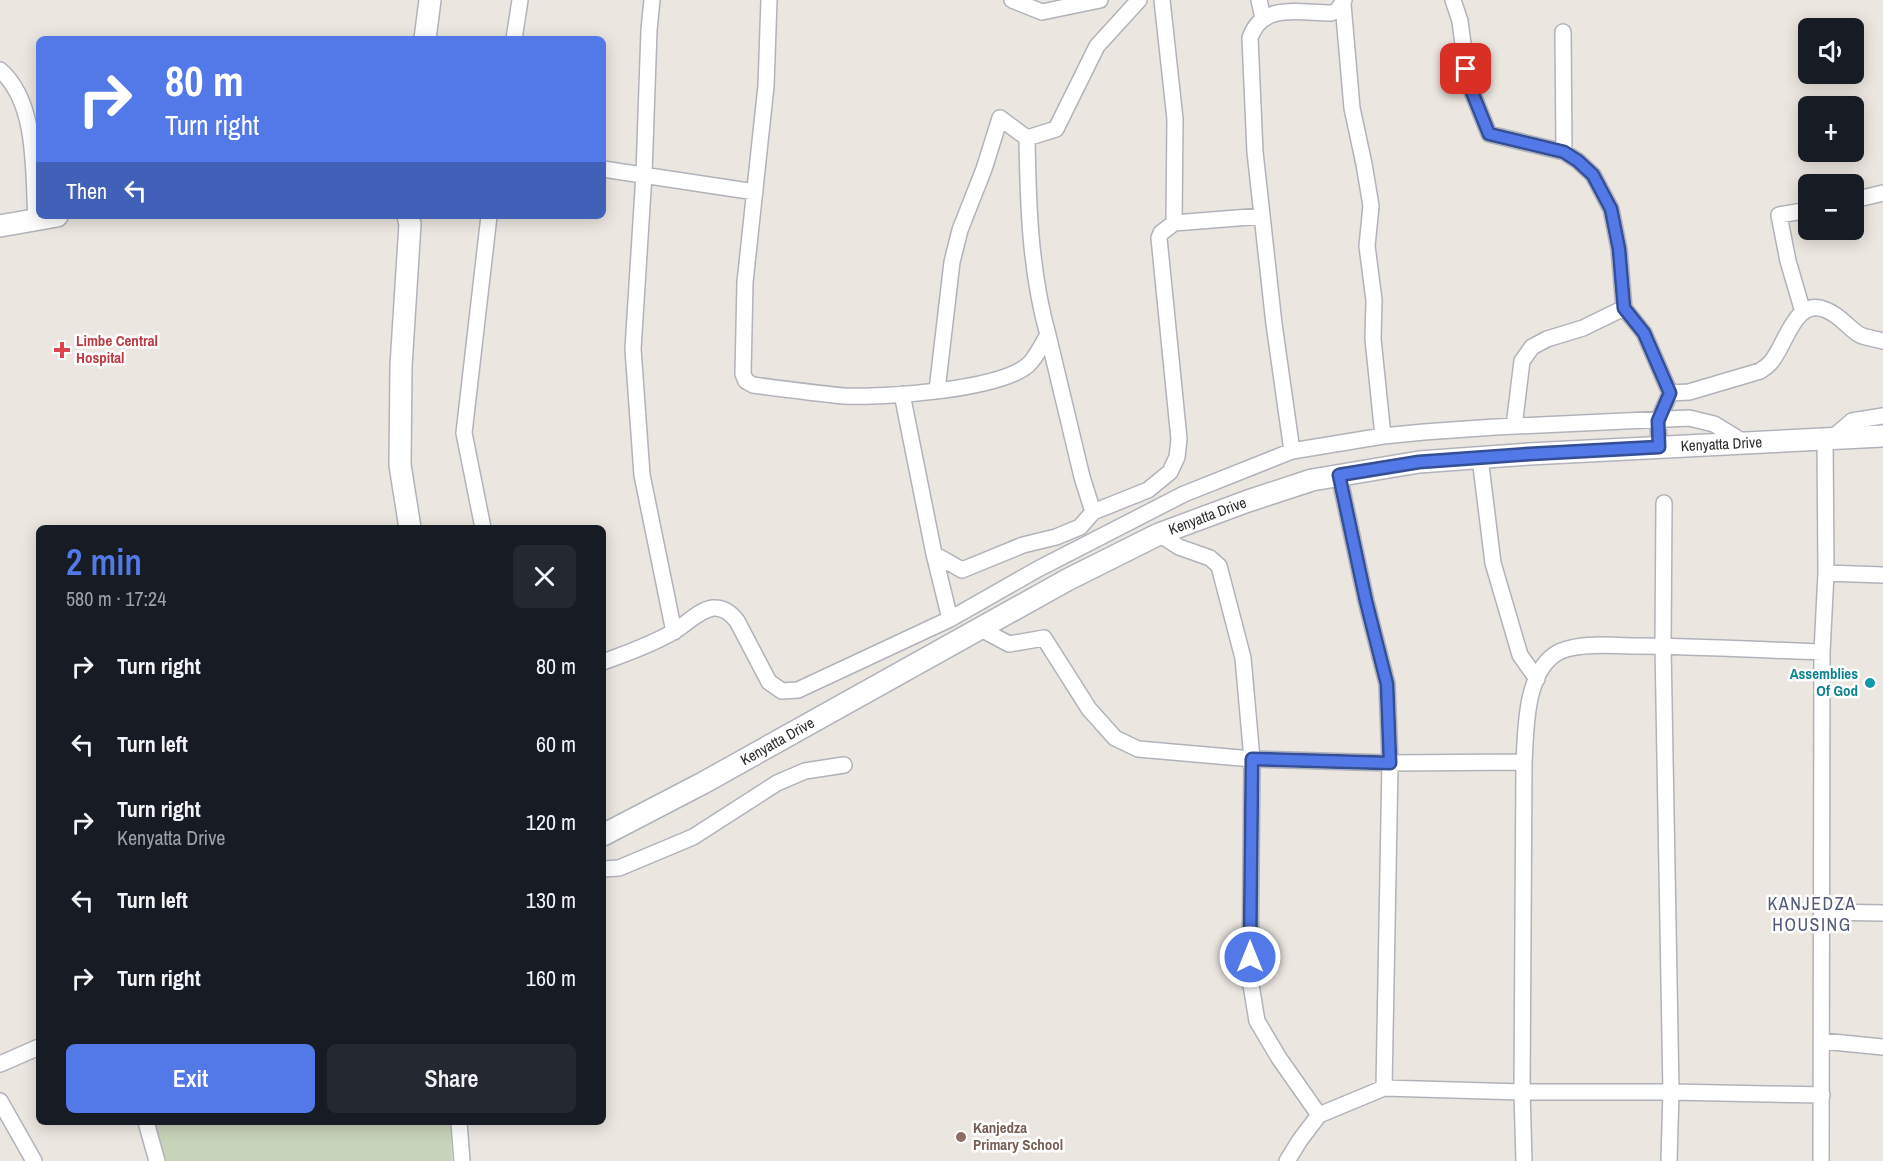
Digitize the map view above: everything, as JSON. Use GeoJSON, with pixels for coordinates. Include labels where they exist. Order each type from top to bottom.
{"type":"FeatureCollection","features":[{"type":"Feature","properties":{"kind":"main road"},"geometry":{"type":"LineString","coordinates":[[425,36],[430,0]]}},
{"type":"Feature","properties":{"kind":"main road"},"geometry":{"type":"LineString","coordinates":[[0,226],[41,219]]}},
{"type":"Feature","properties":{"kind":"main road"},"geometry":{"type":"LineString","coordinates":[[409,219],[401,366],[400,465],[410,525]]}},
{"type":"Feature","properties":{"kind":"main road","name":"Kenyatta Drive"},"geometry":{"type":"LineString","coordinates":[[606,833],[703,783],[1066,580],[1159,534],[1312,480],[1419,462],[1883,436]]}},
{"type":"Feature","properties":{"kind":"street"},"geometry":{"type":"LineString","coordinates":[[514,36],[520,0]]}},
{"type":"Feature","properties":{"kind":"street"},"geometry":{"type":"LineString","coordinates":[[652,0],[633,349],[642,475],[674,632]]}},
{"type":"Feature","properties":{"kind":"street"},"geometry":{"type":"LineString","coordinates":[[770,0],[766,86],[745,282],[743,374],[746,381],[753,385],[846,396],[902,394],[971,387],[1005,378],[1029,365],[1048,335]]}},
{"type":"Feature","properties":{"kind":"street"},"geometry":{"type":"LineString","coordinates":[[1012,0],[1042,12],[1100,0]]}},
{"type":"Feature","properties":{"kind":"street"},"geometry":{"type":"LineString","coordinates":[[1027,138],[1056,129],[1097,46],[1139,0]]}},
{"type":"Feature","properties":{"kind":"street"},"geometry":{"type":"LineString","coordinates":[[1162,0],[1175,119],[1174,223]]}},
{"type":"Feature","properties":{"kind":"street"},"geometry":{"type":"LineString","coordinates":[[1259,0],[1263,18]]}},
{"type":"Feature","properties":{"kind":"street"},"geometry":{"type":"LineString","coordinates":[[1292,451],[1274,324],[1255,152],[1250,38],[1253,29],[1263,18],[1275,13],[1331,13],[1337,11],[1344,2]]}},
{"type":"Feature","properties":{"kind":"street"},"geometry":{"type":"LineString","coordinates":[[1344,2],[1352,108],[1371,206],[1367,246],[1374,300],[1373,339],[1383,436]]}},
{"type":"Feature","properties":{"kind":"street"},"geometry":{"type":"LineString","coordinates":[[1456,3],[1468,82],[1489,134],[1564,152],[1593,175],[1611,209],[1619,249],[1624,308],[1644,333],[1670,393],[1658,421],[1659,447]]}},
{"type":"Feature","properties":{"kind":"street"},"geometry":{"type":"LineString","coordinates":[[1563,32],[1564,152]]}},
{"type":"Feature","properties":{"kind":"street"},"geometry":{"type":"LineString","coordinates":[[0,70],[10,79],[22,99],[36,164]]}},
{"type":"Feature","properties":{"kind":"street"},"geometry":{"type":"LineString","coordinates":[[937,390],[952,262],[960,230],[984,169],[1000,118],[1027,138]]}},
{"type":"Feature","properties":{"kind":"street"},"geometry":{"type":"LineString","coordinates":[[1027,138],[1030,220],[1038,290],[1082,477],[1093,512]]}},
{"type":"Feature","properties":{"kind":"street"},"geometry":{"type":"LineString","coordinates":[[606,169],[755,192]]}},
{"type":"Feature","properties":{"kind":"street"},"geometry":{"type":"LineString","coordinates":[[1864,198],[1883,193]]}},
{"type":"Feature","properties":{"kind":"street"},"geometry":{"type":"LineString","coordinates":[[1798,212],[1779,215],[1788,261],[1803,312]]}},
{"type":"Feature","properties":{"kind":"street"},"geometry":{"type":"LineString","coordinates":[[934,554],[962,570],[1023,545],[1056,537],[1080,527],[1093,512],[1148,490],[1170,472],[1177,457],[1179,439],[1159,238],[1161,233],[1174,223],[1262,216]]}},
{"type":"Feature","properties":{"kind":"street"},"geometry":{"type":"LineString","coordinates":[[482,525],[464,433],[489,219]]}},
{"type":"Feature","properties":{"kind":"street"},"geometry":{"type":"LineString","coordinates":[[1670,393],[1689,392],[1760,371],[1770,364],[1790,328],[1803,312],[1815,307],[1835,314],[1862,336],[1883,341]]}},
{"type":"Feature","properties":{"kind":"street"},"geometry":{"type":"LineString","coordinates":[[1514,426],[1522,361],[1532,347],[1624,308]]}},
{"type":"Feature","properties":{"kind":"street"},"geometry":{"type":"LineString","coordinates":[[902,394],[934,554],[950,619]]}},
{"type":"Feature","properties":{"kind":"street"},"geometry":{"type":"LineString","coordinates":[[1821,1161],[1822,652],[1828,439],[1852,421],[1883,416]]}},
{"type":"Feature","properties":{"kind":"street"},"geometry":{"type":"LineString","coordinates":[[606,661],[674,632],[705,611],[719,609],[726,611],[737,621],[769,682],[782,691],[798,690],[950,619],[1038,569],[1184,494],[1292,451],[1383,436],[1514,426],[1689,418],[1714,424],[1748,444]]}},
{"type":"Feature","properties":{"kind":"street"},"geometry":{"type":"LineString","coordinates":[[1480,458],[1493,563],[1520,655],[1537,679]]}},
{"type":"Feature","properties":{"kind":"street"},"geometry":{"type":"LineString","coordinates":[[1339,475],[1366,601],[1387,684],[1390,763],[1384,1088]]}},
{"type":"Feature","properties":{"kind":"street"},"geometry":{"type":"LineString","coordinates":[[1664,503],[1663,646],[1671,1092],[1669,1161]]}},
{"type":"Feature","properties":{"kind":"street"},"geometry":{"type":"LineString","coordinates":[[1159,534],[1179,547],[1210,558],[1219,566],[1243,658],[1252,759],[1250,979],[1257,1020],[1279,1058],[1319,1115]]}},
{"type":"Feature","properties":{"kind":"street"},"geometry":{"type":"LineString","coordinates":[[1826,573],[1883,574]]}},
{"type":"Feature","properties":{"kind":"street"},"geometry":{"type":"LineString","coordinates":[[979,628],[1009,644],[1044,638],[1089,710],[1115,738],[1138,749],[1252,759],[1390,763],[1524,762]]}},
{"type":"Feature","properties":{"kind":"street"},"geometry":{"type":"LineString","coordinates":[[1524,1161],[1522,1092],[1524,762],[1531,698],[1543,668],[1554,655],[1571,648],[1663,646],[1822,652]]}},
{"type":"Feature","properties":{"kind":"street"},"geometry":{"type":"LineString","coordinates":[[606,869],[619,868],[693,837],[777,783],[805,771],[844,765]]}},
{"type":"Feature","properties":{"kind":"street"},"geometry":{"type":"LineString","coordinates":[[1822,912],[1883,913]]}},
{"type":"Feature","properties":{"kind":"street"},"geometry":{"type":"LineString","coordinates":[[1822,1041],[1883,1047]]}},
{"type":"Feature","properties":{"kind":"street"},"geometry":{"type":"LineString","coordinates":[[0,1064],[36,1048]]}},
{"type":"Feature","properties":{"kind":"street"},"geometry":{"type":"LineString","coordinates":[[1287,1161],[1319,1115],[1384,1088],[1822,1095]]}},
{"type":"Feature","properties":{"kind":"street"},"geometry":{"type":"LineString","coordinates":[[0,1101],[34,1161]]}},
{"type":"Feature","properties":{"kind":"street"},"geometry":{"type":"LineString","coordinates":[[147,1125],[157,1161]]}},
{"type":"Feature","properties":{"kind":"street"},"geometry":{"type":"LineString","coordinates":[[459,1125],[462,1161]]}},
{"type":"Feature","properties":{"kind":"green space"},"geometry":{"type":"Polygon","coordinates":[[[155,1125],[451,1125],[452,1161],[166,1161],[155,1125]]]}},
{"type":"Feature","properties":{"kind":"place","name":"Limbe Central Hospital"},"geometry":{"type":"Point","coordinates":[62,350]}},
{"type":"Feature","properties":{"kind":"place","name":"Assemblies Of God"},"geometry":{"type":"Point","coordinates":[1870,683]}},
{"type":"Feature","properties":{"kind":"place","name":"Kanjedza Primary School"},"geometry":{"type":"Point","coordinates":[961,1137]}},
{"type":"Feature","properties":{"kind":"district","name":"KANJEDZA HOUSING"},"geometry":{"type":"Point","coordinates":[1812,914]}},
{"type":"Feature","properties":{"kind":"route"},"geometry":{"type":"LineString","coordinates":[[1250,957],[1252,759],[1390,763],[1387,684],[1366,601],[1339,475],[1419,462],[1659,447],[1658,421],[1670,393],[1644,333],[1624,308],[1619,249],[1611,209],[1593,175],[1564,152],[1489,134],[1468,82],[1466,69]]}}]}
